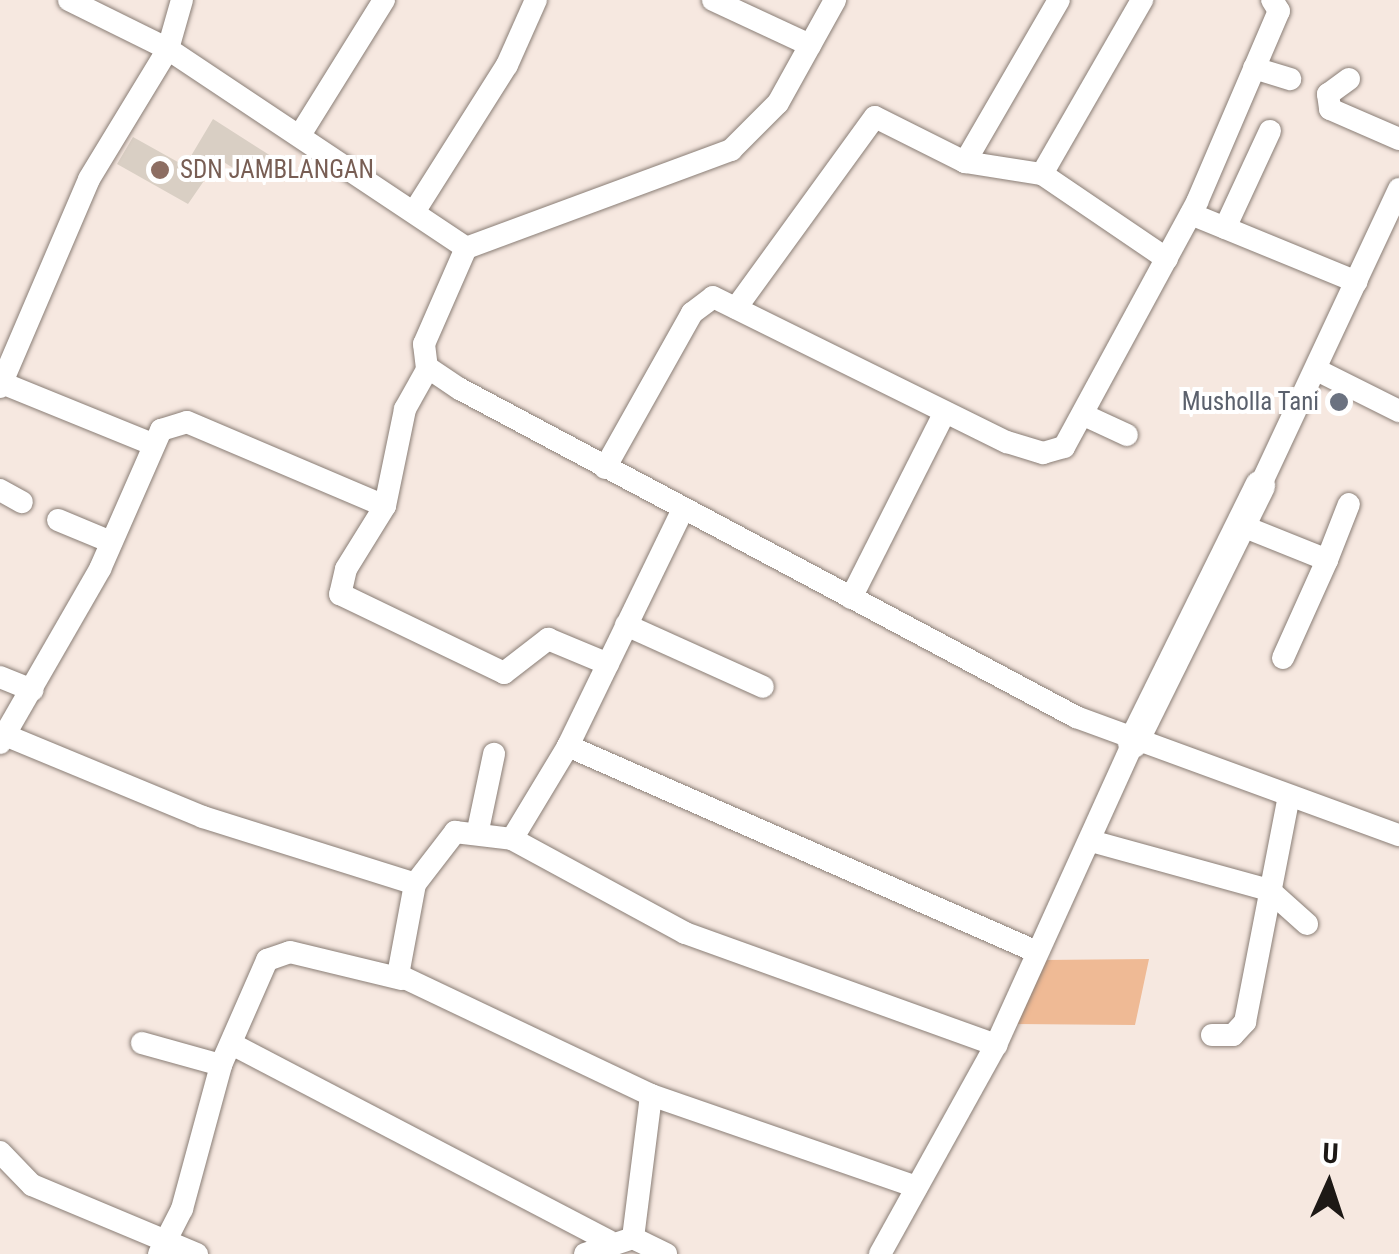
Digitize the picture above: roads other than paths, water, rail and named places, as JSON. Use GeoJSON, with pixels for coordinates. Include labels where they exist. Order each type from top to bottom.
{"type":"FeatureCollection","features":[{"type":"Feature","properties":{"kind":"main road"},"geometry":{"type":"LineString","coordinates":[[1134,743],[1260,486]]}},
{"type":"Feature","properties":{"kind":"street"},"geometry":{"type":"LineString","coordinates":[[69,0],[168,49],[466,248]]}},
{"type":"Feature","properties":{"kind":"street"},"geometry":{"type":"LineString","coordinates":[[152,444],[1,384],[89,178],[168,49],[182,0]]}},
{"type":"Feature","properties":{"kind":"street"},"geometry":{"type":"LineString","coordinates":[[300,135],[384,0]]}},
{"type":"Feature","properties":{"kind":"street"},"geometry":{"type":"LineString","coordinates":[[414,212],[506,65],[536,0]]}},
{"type":"Feature","properties":{"kind":"street"},"geometry":{"type":"LineString","coordinates":[[713,0],[810,45]]}},
{"type":"Feature","properties":{"kind":"street"},"geometry":{"type":"LineString","coordinates":[[608,664],[548,639],[504,673],[340,594],[346,569],[384,506],[405,409],[428,368],[429,327],[466,248],[732,150],[767,120],[835,0]]}},
{"type":"Feature","properties":{"kind":"street"},"geometry":{"type":"LineString","coordinates":[[965,162],[1059,0]]}},
{"type":"Feature","properties":{"kind":"street"},"geometry":{"type":"LineString","coordinates":[[1042,174],[1142,0]]}},
{"type":"Feature","properties":{"kind":"street"},"geometry":{"type":"LineString","coordinates":[[605,468],[699,302],[713,297],[945,412],[1043,454],[1064,447],[1086,416],[1190,214],[1279,11],[1272,0]]}},
{"type":"Feature","properties":{"kind":"street"},"geometry":{"type":"LineString","coordinates":[[1254,68],[1290,79]]}},
{"type":"Feature","properties":{"kind":"street"},"geometry":{"type":"LineString","coordinates":[[1349,80],[1328,94],[1330,109],[1399,139]]}},
{"type":"Feature","properties":{"kind":"street"},"geometry":{"type":"LineString","coordinates":[[736,308],[875,117],[965,162],[1042,174],[1167,259]]}},
{"type":"Feature","properties":{"kind":"street"},"geometry":{"type":"LineString","coordinates":[[1225,228],[1270,132]]}},
{"type":"Feature","properties":{"kind":"street"},"geometry":{"type":"LineString","coordinates":[[1260,486],[1356,282],[1389,240],[1399,189]]}},
{"type":"Feature","properties":{"kind":"street"},"geometry":{"type":"LineString","coordinates":[[1190,214],[1356,282]]}},
{"type":"Feature","properties":{"kind":"street"},"geometry":{"type":"LineString","coordinates":[[428,368],[682,511],[1134,743],[1399,836]]}},
{"type":"Feature","properties":{"kind":"street"},"geometry":{"type":"LineString","coordinates":[[1317,370],[1399,411]]}},
{"type":"Feature","properties":{"kind":"street"},"geometry":{"type":"LineString","coordinates":[[851,598],[945,412]]}},
{"type":"Feature","properties":{"kind":"street"},"geometry":{"type":"LineString","coordinates":[[1086,416],[1127,435]]}},
{"type":"Feature","properties":{"kind":"street"},"geometry":{"type":"LineString","coordinates":[[384,506],[187,422],[161,430],[112,542],[3,739],[203,817],[415,884]]}},
{"type":"Feature","properties":{"kind":"street"},"geometry":{"type":"LineString","coordinates":[[0,490],[22,502]]}},
{"type":"Feature","properties":{"kind":"street"},"geometry":{"type":"LineString","coordinates":[[1283,658],[1349,504]]}},
{"type":"Feature","properties":{"kind":"street"},"geometry":{"type":"LineString","coordinates":[[512,839],[568,746],[682,511]]}},
{"type":"Feature","properties":{"kind":"street"},"geometry":{"type":"LineString","coordinates":[[58,520],[112,542]]}},
{"type":"Feature","properties":{"kind":"street"},"geometry":{"type":"LineString","coordinates":[[1240,525],[1327,560]]}},
{"type":"Feature","properties":{"kind":"street"},"geometry":{"type":"LineString","coordinates":[[626,626],[763,687]]}},
{"type":"Feature","properties":{"kind":"street"},"geometry":{"type":"LineString","coordinates":[[0,677],[32,690]]}},
{"type":"Feature","properties":{"kind":"street"},"geometry":{"type":"LineString","coordinates":[[896,1254],[916,1187],[996,1045],[1134,743]]}},
{"type":"Feature","properties":{"kind":"street"},"geometry":{"type":"LineString","coordinates":[[568,746],[1037,952]]}},
{"type":"Feature","properties":{"kind":"street"},"geometry":{"type":"LineString","coordinates":[[478,830],[494,754]]}},
{"type":"Feature","properties":{"kind":"street"},"geometry":{"type":"LineString","coordinates":[[1212,1035],[1233,1034],[1245,1022],[1288,800]]}},
{"type":"Feature","properties":{"kind":"street"},"geometry":{"type":"LineString","coordinates":[[402,979],[415,884],[440,841],[478,830],[512,839],[685,933],[996,1045]]}},
{"type":"Feature","properties":{"kind":"street"},"geometry":{"type":"LineString","coordinates":[[1091,842],[1269,890],[1308,924]]}},
{"type":"Feature","properties":{"kind":"street"},"geometry":{"type":"LineString","coordinates":[[163,1248],[221,1066],[260,973],[276,954],[402,979],[651,1095],[916,1187]]}},
{"type":"Feature","properties":{"kind":"street"},"geometry":{"type":"LineString","coordinates":[[142,1042],[221,1066]]}},
{"type":"Feature","properties":{"kind":"street"},"geometry":{"type":"LineString","coordinates":[[232,1044],[608,1240]]}},
{"type":"Feature","properties":{"kind":"street"},"geometry":{"type":"LineString","coordinates":[[632,1238],[651,1095]]}},
{"type":"Feature","properties":{"kind":"street"},"geometry":{"type":"LineString","coordinates":[[0,1152],[32,1185],[163,1248],[197,1254]]}},
{"type":"Feature","properties":{"kind":"street"},"geometry":{"type":"LineString","coordinates":[[880,1254],[906,1216]]}},
{"type":"Feature","properties":{"kind":"street"},"geometry":{"type":"LineString","coordinates":[[585,1254],[608,1240],[632,1238],[666,1254]]}},
{"type":"Feature","properties":{"kind":"place","name":"SDN JAMBLANGAN"},"geometry":{"type":"Point","coordinates":[160,170]}},
{"type":"Feature","properties":{"kind":"place","name":"Musholla Tani"},"geometry":{"type":"Point","coordinates":[1339,402]}}]}
